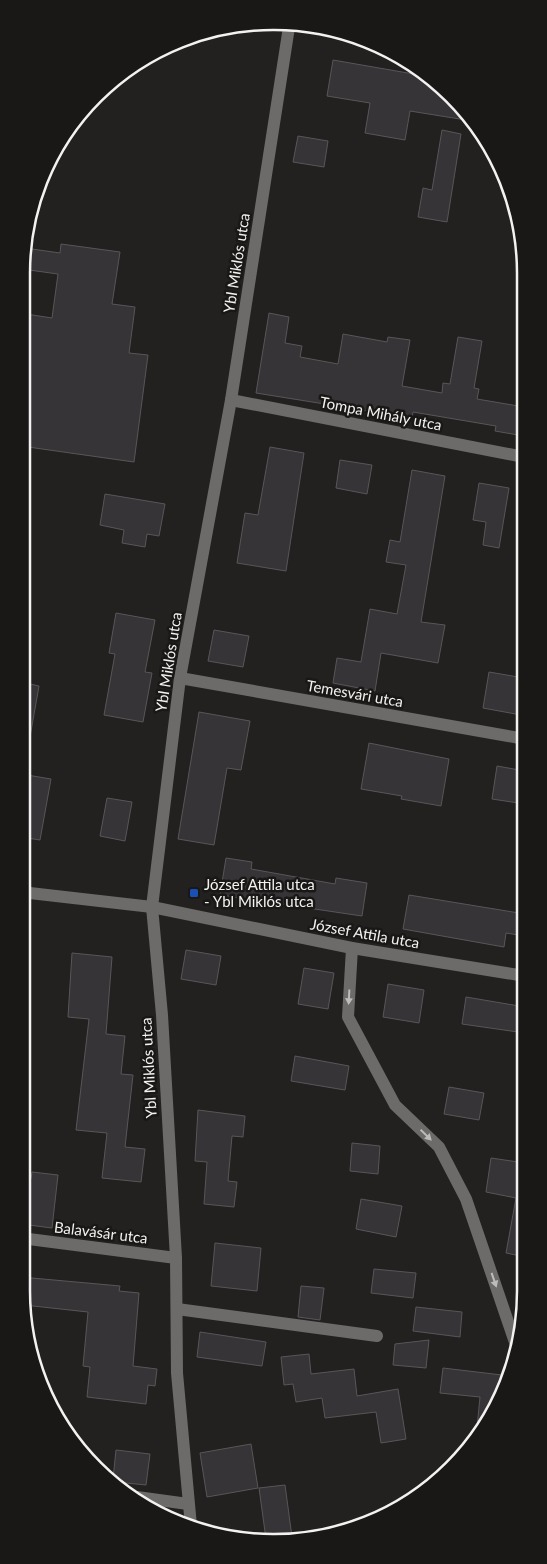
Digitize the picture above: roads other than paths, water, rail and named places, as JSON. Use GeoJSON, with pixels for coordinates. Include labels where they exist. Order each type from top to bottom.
{"type":"FeatureCollection","features":[{"type":"Feature","properties":{"kind":"street","name":"Ybl Miklós utca"},"geometry":{"type":"LineString","coordinates":[[190,1519],[177,1373],[176,1258],[162,1015],[152,908],[180,678],[231,400],[289,31]]}},
{"type":"Feature","properties":{"kind":"street","name":"Tompa Mihály utca"},"geometry":{"type":"LineString","coordinates":[[231,400],[517,456]]}},
{"type":"Feature","properties":{"kind":"street","name":"Temesvári utca"},"geometry":{"type":"LineString","coordinates":[[180,678],[517,737]]}},
{"type":"Feature","properties":{"kind":"street","name":"József Attila utca"},"geometry":{"type":"LineString","coordinates":[[30,893],[152,908],[352,948],[517,975]]}},
{"type":"Feature","properties":{"kind":"street"},"geometry":{"type":"LineString","coordinates":[[352,948],[348,1018],[395,1106],[439,1147],[466,1199],[513,1335]]}},
{"type":"Feature","properties":{"kind":"street","name":"Balavásár utca"},"geometry":{"type":"LineString","coordinates":[[30,1239],[176,1258]]}},
{"type":"Feature","properties":{"kind":"street"},"geometry":{"type":"LineString","coordinates":[[177,1309],[376,1336]]}},
{"type":"Feature","properties":{"kind":"street"},"geometry":{"type":"LineString","coordinates":[[148,1498],[188,1504]]}},
{"type":"Feature","properties":{"kind":"place","name":"József Attila utca - Ybl Miklós utca"},"geometry":{"type":"Point","coordinates":[194,893]}}]}
